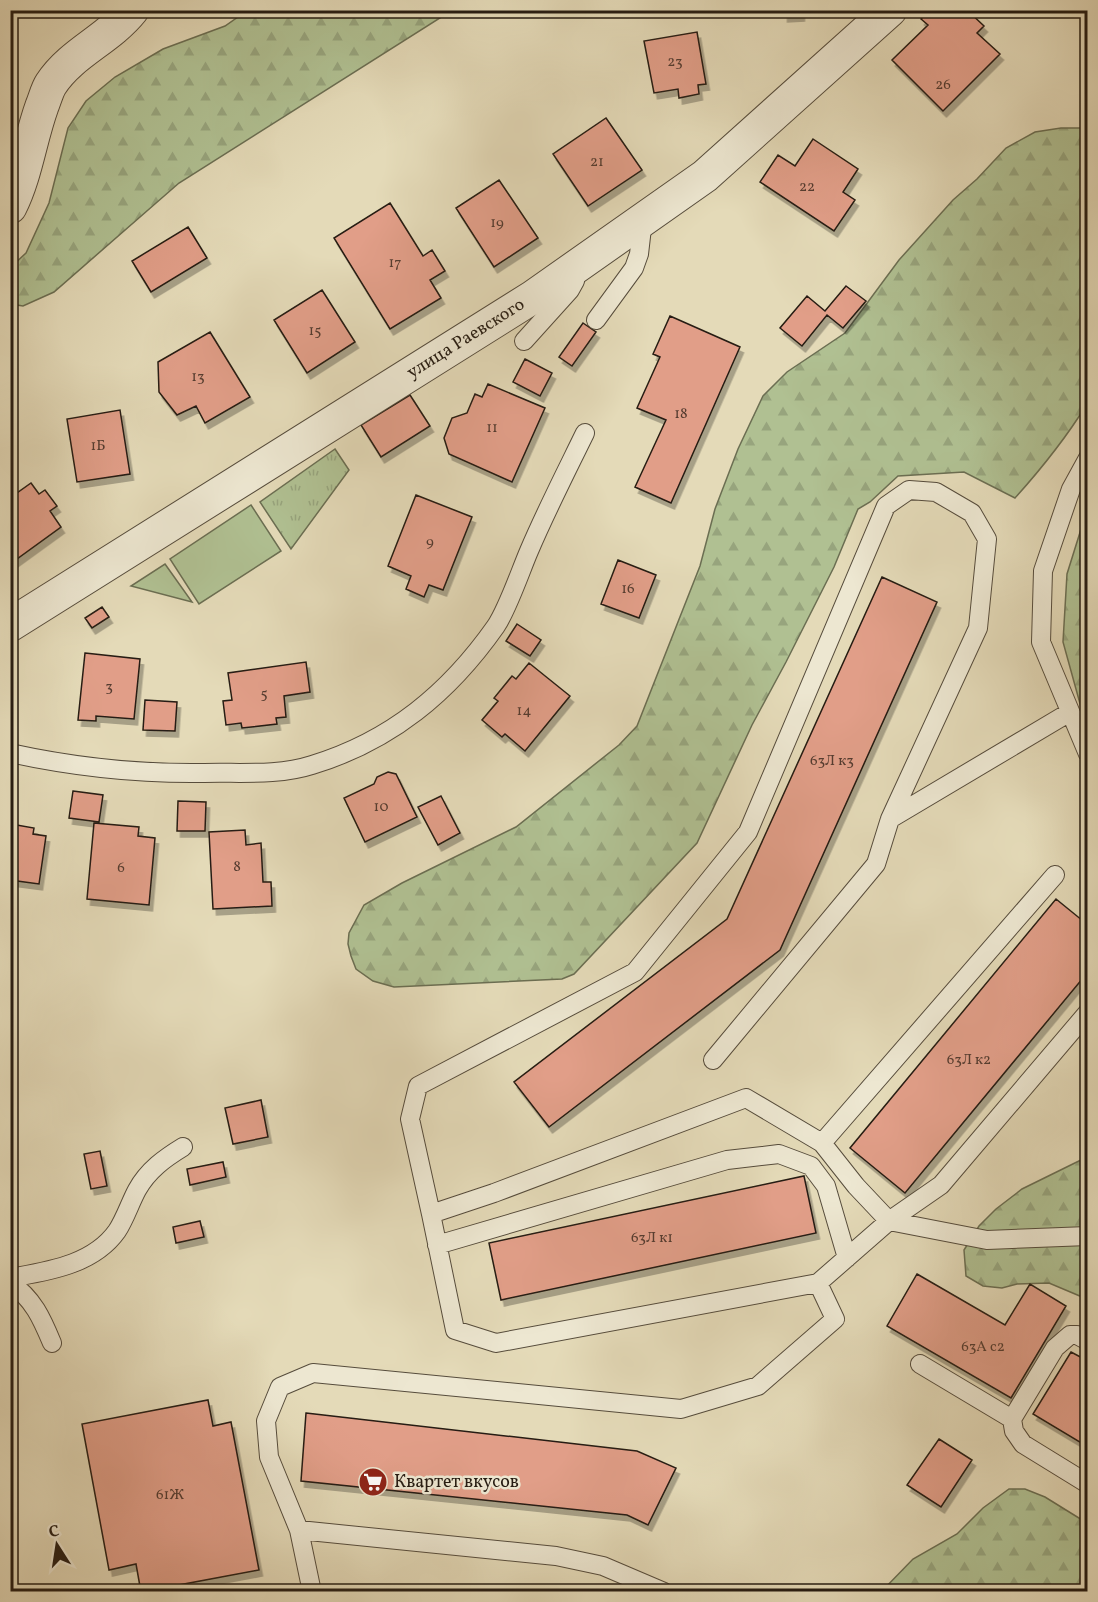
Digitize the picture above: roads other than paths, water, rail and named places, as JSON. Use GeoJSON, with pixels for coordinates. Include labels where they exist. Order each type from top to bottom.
{"type":"FeatureCollection","features":[{"type":"Feature","properties":{"kind":"street"},"geometry":{"type":"LineString","coordinates":[[10,207],[18,191],[34,129],[50,85],[69,62],[123,22],[132,10]]}},
{"type":"Feature","properties":{"kind":"street","name":"улица Раевского"},"geometry":{"type":"LineString","coordinates":[[10,625],[533,297],[705,176],[890,10]]}},
{"type":"Feature","properties":{"kind":"lane"},"geometry":{"type":"LineString","coordinates":[[596,320],[634,268],[639,254],[643,219]]}},
{"type":"Feature","properties":{"kind":"lane"},"geometry":{"type":"LineString","coordinates":[[524,341],[570,290],[574,281],[571,270]]}},
{"type":"Feature","properties":{"kind":"lane"},"geometry":{"type":"LineString","coordinates":[[10,753],[47,761],[156,774],[270,772],[311,766],[372,742],[410,718],[441,691],[468,662],[497,624],[585,433]]}},
{"type":"Feature","properties":{"kind":"lane"},"geometry":{"type":"LineString","coordinates":[[1088,458],[1071,489],[1043,571],[1041,642],[1088,754]]}},
{"type":"Feature","properties":{"kind":"lane"},"geometry":{"type":"LineString","coordinates":[[713,1060],[876,864],[890,819],[978,628],[987,539],[972,513],[936,492],[909,490],[886,506],[748,832],[635,972],[418,1086],[410,1119],[455,1330],[496,1343],[818,1283],[889,1221],[941,1185],[1088,1012]]}},
{"type":"Feature","properties":{"kind":"lane"},"geometry":{"type":"LineString","coordinates":[[890,819],[1070,712]]}},
{"type":"Feature","properties":{"kind":"lane"},"geometry":{"type":"LineString","coordinates":[[822,1143],[1055,875]]}},
{"type":"Feature","properties":{"kind":"lane"},"geometry":{"type":"LineString","coordinates":[[431,1214],[494,1193],[746,1098],[822,1143],[856,1186],[889,1221],[987,1240],[1088,1236]]}},
{"type":"Feature","properties":{"kind":"lane"},"geometry":{"type":"LineString","coordinates":[[10,1280],[61,1268],[103,1246],[117,1231],[138,1188],[161,1160],[183,1147]]}},
{"type":"Feature","properties":{"kind":"lane"},"geometry":{"type":"LineString","coordinates":[[438,1245],[727,1160],[779,1154],[812,1166],[826,1186],[847,1258]]}},
{"type":"Feature","properties":{"kind":"lane"},"geometry":{"type":"LineString","coordinates":[[10,1280],[25,1293],[37,1311],[52,1343]]}},
{"type":"Feature","properties":{"kind":"lane"},"geometry":{"type":"LineString","coordinates":[[312,1592],[299,1530],[269,1457],[266,1421],[280,1387],[313,1372],[681,1409],[758,1386],[835,1319],[818,1283]]}},
{"type":"Feature","properties":{"kind":"lane"},"geometry":{"type":"LineString","coordinates":[[1088,1341],[1077,1335],[1070,1335],[1054,1348],[1012,1419],[1014,1431],[1023,1444],[1088,1484]]}},
{"type":"Feature","properties":{"kind":"lane"},"geometry":{"type":"LineString","coordinates":[[920,1364],[1012,1419]]}},
{"type":"Feature","properties":{"kind":"lane"},"geometry":{"type":"LineString","coordinates":[[299,1530],[556,1556],[603,1566],[664,1592]]}},
{"type":"Feature","properties":{"kind":"place","name":"Квартет вкусов"},"geometry":{"type":"Point","coordinates":[373,1482]}}]}
